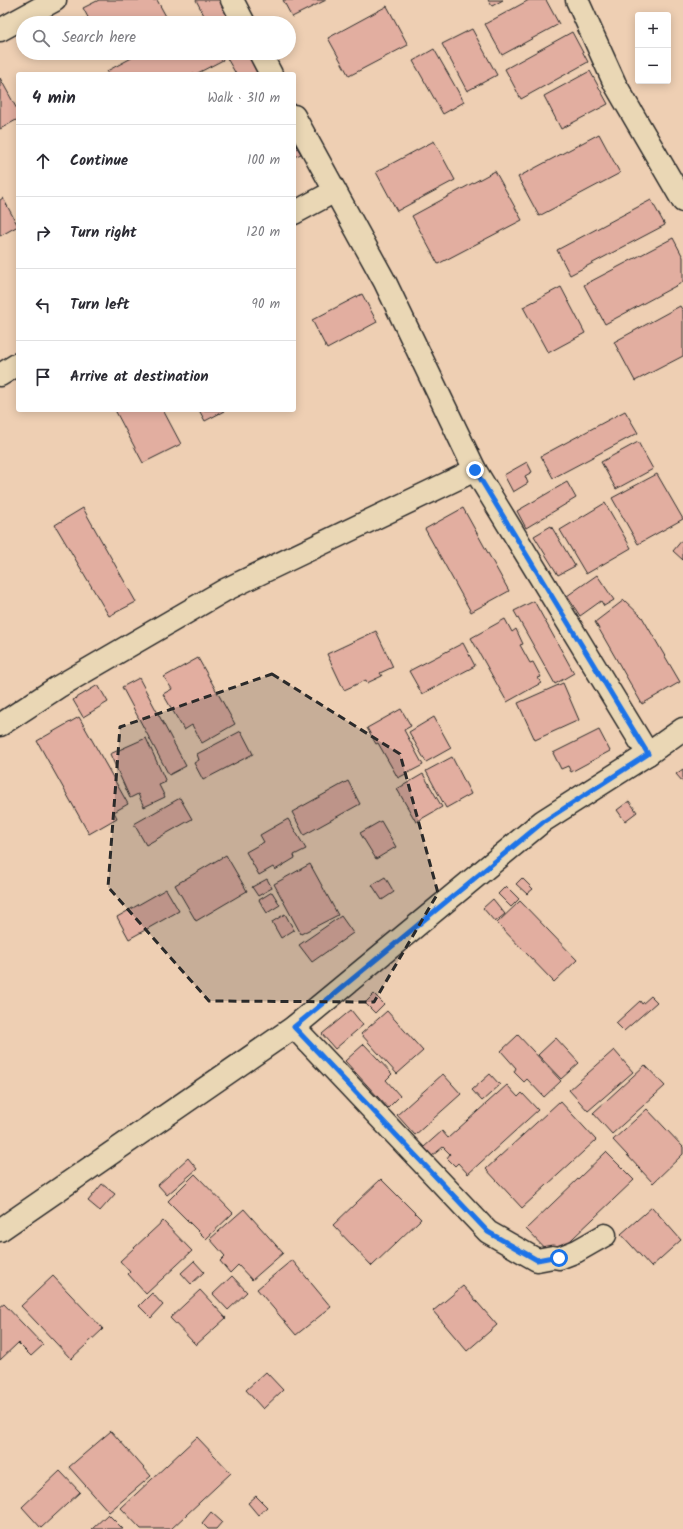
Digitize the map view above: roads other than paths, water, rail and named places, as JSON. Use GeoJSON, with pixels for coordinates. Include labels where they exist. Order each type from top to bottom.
{"type":"FeatureCollection","features":[{"type":"Feature","properties":{"kind":"street"},"geometry":{"type":"LineString","coordinates":[[26,16],[55,0]]}},
{"type":"Feature","properties":{"kind":"street"},"geometry":{"type":"LineString","coordinates":[[232,0],[240,16]]}},
{"type":"Feature","properties":{"kind":"street"},"geometry":{"type":"LineString","coordinates":[[577,0],[615,84],[683,201]]}},
{"type":"Feature","properties":{"kind":"street"},"geometry":{"type":"LineString","coordinates":[[0,30],[16,21]]}},
{"type":"Feature","properties":{"kind":"street"},"geometry":{"type":"LineString","coordinates":[[264,60],[270,72]]}},
{"type":"Feature","properties":{"kind":"street"},"geometry":{"type":"LineString","coordinates":[[296,120],[385,282],[475,470],[648,754]]}},
{"type":"Feature","properties":{"kind":"street"},"geometry":{"type":"LineString","coordinates":[[296,212],[335,191]]}},
{"type":"Feature","properties":{"kind":"street"},"geometry":{"type":"LineString","coordinates":[[0,375],[16,365]]}},
{"type":"Feature","properties":{"kind":"street"},"geometry":{"type":"LineString","coordinates":[[0,725],[58,687],[225,590],[475,470]]}},
{"type":"Feature","properties":{"kind":"street"},"geometry":{"type":"LineString","coordinates":[[0,1230],[294,1027],[543,822],[648,754],[683,729]]}},
{"type":"Feature","properties":{"kind":"street"},"geometry":{"type":"LineString","coordinates":[[294,1027],[488,1232],[537,1260],[553,1257],[559,1258],[577,1251],[605,1235]]}}]}
